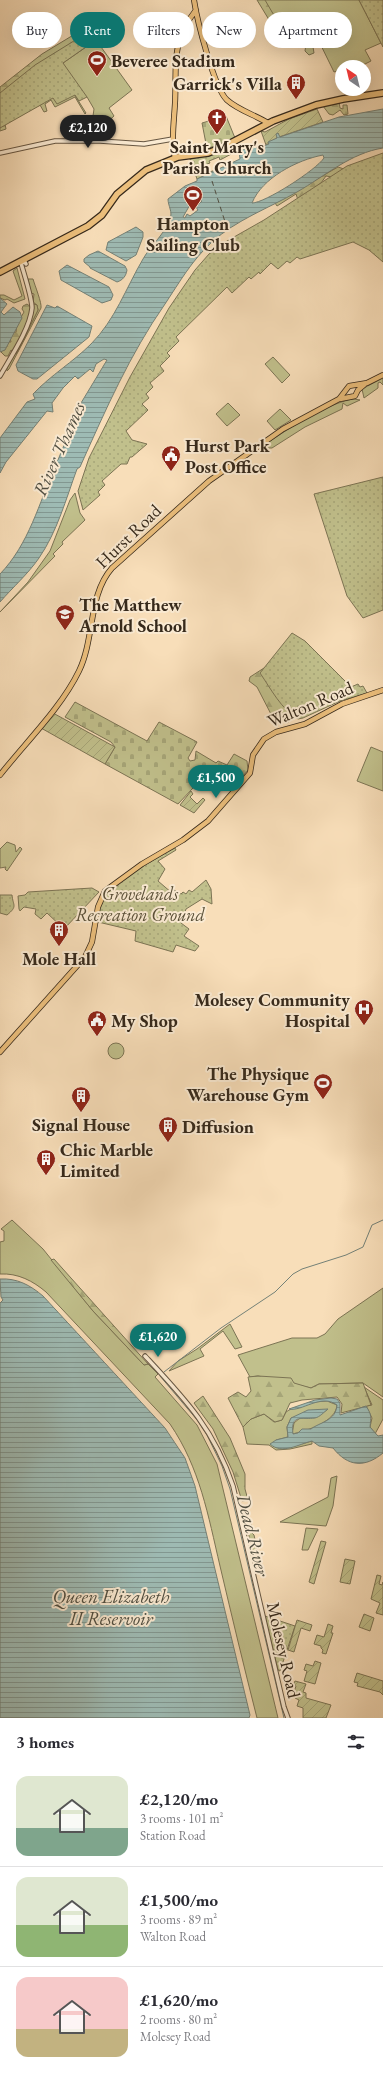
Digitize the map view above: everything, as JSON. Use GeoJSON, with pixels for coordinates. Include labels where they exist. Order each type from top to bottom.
{"type":"FeatureCollection","features":[{"type":"Feature","properties":{"kind":"highway"},"geometry":{"type":"LineString","coordinates":[[0,272],[23,264],[30,258],[92,224],[102,215],[112,201],[139,175],[175,158],[218,149],[268,123],[324,102],[383,93]]}},
{"type":"Feature","properties":{"kind":"main road"},"geometry":{"type":"LineString","coordinates":[[194,0],[212,69],[224,97],[232,104],[268,123]]}},
{"type":"Feature","properties":{"kind":"main road"},"geometry":{"type":"LineString","coordinates":[[175,158],[173,139],[175,56],[178,42],[196,10]]}},
{"type":"Feature","properties":{"kind":"main road"},"geometry":{"type":"LineString","coordinates":[[367,383],[348,387],[346,392],[352,397],[357,394],[358,390],[367,383],[383,375]]}},
{"type":"Feature","properties":{"kind":"main road"},"geometry":{"type":"LineString","coordinates":[[354,385],[358,390]]}},
{"type":"Feature","properties":{"kind":"main road","name":"Hurst Road"},"geometry":{"type":"LineString","coordinates":[[0,775],[74,679],[87,648],[100,584],[112,568],[209,481],[283,429],[338,399],[346,392]]}},
{"type":"Feature","properties":{"kind":"main road","name":"Hurst Road"},"geometry":{"type":"LineString","coordinates":[[338,399],[352,397]]}},
{"type":"Feature","properties":{"kind":"main road","name":"Walton Road"},"geometry":{"type":"LineString","coordinates":[[0,1052],[84,957],[92,942],[99,902],[105,891],[142,864],[183,840],[208,821],[250,773],[253,755],[263,741],[274,733],[305,724],[342,704],[383,690]]}},
{"type":"Feature","properties":{"kind":"street"},"geometry":{"type":"LineString","coordinates":[[0,153],[54,141],[100,141],[144,144],[173,139]]}},
{"type":"Feature","properties":{"kind":"street"},"geometry":{"type":"LineString","coordinates":[[0,376],[25,329],[31,312],[32,304],[23,264]]}},
{"type":"Feature","properties":{"kind":"street","name":"Molesey Road"},"geometry":{"type":"LineString","coordinates":[[145,1356],[198,1415],[218,1447],[226,1465],[233,1486],[284,1707],[288,1718]]}},
{"type":"Feature","properties":{"kind":"green space"},"geometry":{"type":"Polygon","coordinates":[[[257,0],[265,0],[272,12],[264,12],[257,0]]]}},
{"type":"Feature","properties":{"kind":"green space"},"geometry":{"type":"Polygon","coordinates":[[[258,0],[359,0],[381,43],[365,50],[370,60],[335,60],[334,72],[322,48],[352,48],[352,12],[265,12],[258,0]]]}},
{"type":"Feature","properties":{"kind":"green space"},"geometry":{"type":"Polygon","coordinates":[[[359,0],[383,0],[383,47],[359,0]]]}},
{"type":"Feature","properties":{"kind":"green space"},"geometry":{"type":"Polygon","coordinates":[[[70,37],[70,48],[85,48],[63,63],[71,89],[86,113],[85,114],[75,97],[55,107],[51,100],[45,104],[47,111],[44,112],[40,105],[5,124],[6,129],[0,131],[0,87],[42,54],[52,48],[62,48],[62,42],[70,37]]]}},
{"type":"Feature","properties":{"kind":"green space"},"geometry":{"type":"Polygon","coordinates":[[[70,43],[70,48],[85,48],[63,63],[87,97],[79,101],[75,95],[57,104],[53,98],[0,128],[0,93],[35,65],[70,43]]]}},
{"type":"Feature","properties":{"kind":"green space","name":"Beveree Stadium"},"geometry":{"type":"Polygon","coordinates":[[[84,48],[102,48],[132,90],[109,108],[114,116],[103,126],[93,116],[94,109],[87,97],[57,66],[84,48]]]}},
{"type":"Feature","properties":{"kind":"green space"},"geometry":{"type":"Polygon","coordinates":[[[305,48],[313,48],[314,53],[309,55],[305,51],[305,48]]]}},
{"type":"Feature","properties":{"kind":"green space"},"geometry":{"type":"Polygon","coordinates":[[[339,102],[340,108],[343,109],[343,105],[347,105],[348,114],[344,115],[340,110],[333,115],[329,114],[323,106],[339,102]]]}},
{"type":"Feature","properties":{"kind":"green space"},"geometry":{"type":"Polygon","coordinates":[[[317,109],[323,122],[279,137],[278,133],[277,138],[266,145],[261,131],[265,132],[289,119],[317,109]]]}},
{"type":"Feature","properties":{"kind":"green space"},"geometry":{"type":"Polygon","coordinates":[[[226,116],[235,138],[207,149],[202,123],[226,116]]]}},
{"type":"Feature","properties":{"kind":"green space"},"geometry":{"type":"Polygon","coordinates":[[[234,146],[235,152],[220,160],[219,157],[209,161],[210,163],[207,164],[209,172],[220,169],[197,179],[190,159],[218,153],[234,146]]]}},
{"type":"Feature","properties":{"kind":"green space"},"geometry":{"type":"Polygon","coordinates":[[[383,153],[383,262],[369,250],[353,242],[300,259],[297,257],[290,263],[287,261],[278,269],[271,263],[260,274],[259,272],[251,279],[249,277],[232,293],[227,287],[176,337],[179,341],[167,353],[170,356],[160,366],[164,371],[150,383],[153,387],[146,394],[149,398],[142,404],[148,410],[126,431],[132,440],[147,444],[132,457],[130,457],[127,464],[121,464],[102,481],[105,485],[98,492],[100,495],[83,510],[78,491],[89,458],[130,377],[169,308],[195,270],[209,254],[227,241],[264,220],[347,166],[383,153]]]}},
{"type":"Feature","properties":{"kind":"green space"},"geometry":{"type":"Polygon","coordinates":[[[338,167],[344,169],[332,177],[326,176],[321,183],[298,200],[296,194],[277,206],[275,203],[338,167]]]}},
{"type":"Feature","properties":{"kind":"green space"},"geometry":{"type":"Polygon","coordinates":[[[17,268],[25,299],[14,303],[7,299],[5,300],[0,298],[0,295],[4,295],[14,300],[22,296],[13,271],[17,268]]]}},
{"type":"Feature","properties":{"kind":"green space"},"geometry":{"type":"Polygon","coordinates":[[[28,279],[33,279],[41,308],[9,369],[7,371],[7,367],[15,353],[17,353],[38,310],[37,305],[33,302],[34,294],[31,293],[28,279]]]}},
{"type":"Feature","properties":{"kind":"green space"},"geometry":{"type":"Polygon","coordinates":[[[27,304],[31,307],[34,304],[37,305],[38,310],[16,354],[11,350],[8,356],[5,356],[1,352],[7,342],[11,342],[10,338],[12,333],[16,332],[17,324],[24,312],[22,309],[23,306],[27,304]]]}},
{"type":"Feature","properties":{"kind":"green space"},"geometry":{"type":"Polygon","coordinates":[[[273,357],[290,375],[282,383],[265,364],[273,357]]]}},
{"type":"Feature","properties":{"kind":"green space"},"geometry":{"type":"Polygon","coordinates":[[[383,378],[383,385],[380,382],[378,383],[378,388],[364,398],[362,389],[383,378]]]}},
{"type":"Feature","properties":{"kind":"green space"},"geometry":{"type":"Polygon","coordinates":[[[354,399],[360,400],[347,406],[343,403],[342,409],[305,427],[272,448],[261,448],[294,426],[319,412],[331,406],[354,399]]]}},
{"type":"Feature","properties":{"kind":"green space"},"geometry":{"type":"Polygon","coordinates":[[[228,403],[240,415],[227,426],[216,414],[228,403]]]}},
{"type":"Feature","properties":{"kind":"green space"},"geometry":{"type":"Polygon","coordinates":[[[280,409],[291,420],[275,430],[267,421],[280,409]]]}},
{"type":"Feature","properties":{"kind":"green space"},"geometry":{"type":"Polygon","coordinates":[[[383,477],[383,610],[363,618],[347,596],[314,494],[383,477]]]}},
{"type":"Feature","properties":{"kind":"green space"},"geometry":{"type":"Polygon","coordinates":[[[75,493],[80,513],[85,520],[62,542],[63,544],[53,554],[55,556],[0,612],[28,582],[50,551],[70,500],[75,493]]]}},
{"type":"Feature","properties":{"kind":"green space"},"geometry":{"type":"Polygon","coordinates":[[[292,633],[305,641],[351,687],[358,684],[360,687],[363,686],[367,693],[340,701],[303,718],[298,719],[292,715],[286,710],[260,673],[292,633]]]}},
{"type":"Feature","properties":{"kind":"green space"},"geometry":{"type":"Polygon","coordinates":[[[264,668],[292,714],[291,720],[287,723],[284,716],[273,718],[257,687],[249,681],[250,677],[264,668]]]}},
{"type":"Feature","properties":{"kind":"green space"},"geometry":{"type":"Polygon","coordinates":[[[75,702],[147,741],[159,722],[197,742],[188,758],[190,761],[195,760],[196,751],[216,763],[218,761],[227,765],[234,754],[247,761],[248,770],[242,777],[223,767],[216,779],[207,773],[178,804],[105,764],[115,747],[111,742],[65,717],[75,702]]]}},
{"type":"Feature","properties":{"kind":"green space"},"geometry":{"type":"Polygon","coordinates":[[[53,713],[115,747],[105,764],[41,728],[53,713]]]}},
{"type":"Feature","properties":{"kind":"green space"},"geometry":{"type":"Polygon","coordinates":[[[371,747],[383,752],[383,791],[357,781],[371,747]]]}},
{"type":"Feature","properties":{"kind":"green space"},"geometry":{"type":"Polygon","coordinates":[[[191,791],[193,794],[190,797],[197,804],[203,798],[205,800],[194,813],[180,805],[191,791]]]}},
{"type":"Feature","properties":{"kind":"green space"},"geometry":{"type":"Polygon","coordinates":[[[7,842],[15,845],[16,852],[20,847],[22,849],[7,871],[5,869],[6,867],[0,868],[0,849],[7,842]]]}},
{"type":"Feature","properties":{"kind":"green space","name":"Grovelands Recreation Ground"},"geometry":{"type":"Polygon","coordinates":[[[175,848],[176,850],[158,861],[165,869],[158,881],[172,893],[174,890],[181,894],[183,892],[186,894],[189,890],[192,892],[206,880],[211,889],[212,904],[202,899],[186,909],[181,923],[189,929],[184,936],[199,946],[195,951],[176,945],[173,952],[135,941],[136,931],[98,922],[101,903],[113,887],[139,869],[175,848]]]}},
{"type":"Feature","properties":{"kind":"green space"},"geometry":{"type":"Polygon","coordinates":[[[92,888],[99,892],[64,929],[47,913],[41,919],[35,914],[36,909],[24,907],[20,911],[19,909],[18,896],[25,895],[28,892],[92,888]]]}},
{"type":"Feature","properties":{"kind":"green space"},"geometry":{"type":"Polygon","coordinates":[[[0,895],[12,895],[14,908],[7,915],[0,913],[0,895]]]}},
{"type":"Feature","properties":{"kind":"green space"},"geometry":{"type":"Polygon","coordinates":[[[116,1043],[122,1045],[124,1051],[122,1057],[116,1059],[110,1057],[108,1051],[110,1045],[116,1043]]]}},
{"type":"Feature","properties":{"kind":"green space"},"geometry":{"type":"Polygon","coordinates":[[[12,1220],[43,1249],[93,1311],[144,1365],[148,1364],[158,1374],[155,1377],[197,1425],[217,1464],[278,1718],[257,1718],[202,1492],[189,1458],[180,1441],[170,1424],[46,1292],[25,1278],[0,1274],[0,1242],[4,1241],[4,1231],[1,1229],[12,1220]]]}},
{"type":"Feature","properties":{"kind":"green space"},"geometry":{"type":"Polygon","coordinates":[[[54,1259],[148,1364],[144,1365],[93,1311],[51,1260],[54,1259]]]}},
{"type":"Feature","properties":{"kind":"green space"},"geometry":{"type":"Polygon","coordinates":[[[383,1288],[383,1397],[363,1383],[319,1384],[311,1388],[258,1376],[250,1377],[238,1355],[292,1338],[317,1338],[325,1334],[338,1319],[383,1288]]]}},
{"type":"Feature","properties":{"kind":"green space"},"geometry":{"type":"Polygon","coordinates":[[[230,1324],[242,1347],[235,1349],[223,1331],[200,1349],[204,1356],[169,1371],[178,1361],[197,1349],[230,1324]]]}},
{"type":"Feature","properties":{"kind":"green space"},"geometry":{"type":"Polygon","coordinates":[[[258,1376],[291,1378],[294,1383],[311,1388],[319,1384],[363,1383],[371,1405],[341,1413],[342,1404],[337,1397],[302,1400],[290,1403],[282,1420],[275,1422],[264,1414],[251,1419],[243,1427],[228,1398],[238,1392],[246,1397],[251,1391],[248,1377],[258,1376]]]}},
{"type":"Feature","properties":{"kind":"green space"},"geometry":{"type":"Polygon","coordinates":[[[364,1387],[383,1400],[383,1419],[375,1434],[370,1427],[372,1418],[366,1406],[372,1405],[364,1387]]]}},
{"type":"Feature","properties":{"kind":"green space"},"geometry":{"type":"Polygon","coordinates":[[[203,1396],[230,1438],[245,1474],[245,1489],[248,1500],[242,1501],[233,1472],[213,1429],[194,1403],[203,1396]]]}},
{"type":"Feature","properties":{"kind":"green space"},"geometry":{"type":"Polygon","coordinates":[[[327,1401],[337,1405],[332,1416],[326,1421],[305,1431],[292,1434],[294,1423],[301,1417],[312,1417],[327,1410],[291,1418],[287,1427],[288,1437],[276,1440],[283,1449],[312,1441],[312,1444],[290,1449],[276,1450],[269,1445],[247,1444],[243,1427],[251,1419],[264,1414],[274,1422],[282,1420],[286,1412],[289,1410],[314,1402],[327,1401]]]}},
{"type":"Feature","properties":{"kind":"green space"},"geometry":{"type":"Polygon","coordinates":[[[337,1476],[333,1506],[326,1526],[280,1522],[328,1497],[331,1478],[337,1476]]]}},
{"type":"Feature","properties":{"kind":"green space"},"geometry":{"type":"Polygon","coordinates":[[[246,1521],[251,1522],[252,1533],[254,1535],[258,1553],[253,1556],[246,1521]]]}},
{"type":"Feature","properties":{"kind":"green space"},"geometry":{"type":"Polygon","coordinates":[[[306,1528],[318,1529],[308,1550],[302,1550],[306,1528]]]}},
{"type":"Feature","properties":{"kind":"green space"},"geometry":{"type":"Polygon","coordinates":[[[321,1541],[326,1542],[314,1584],[309,1582],[321,1541]]]}},
{"type":"Feature","properties":{"kind":"green space"},"geometry":{"type":"Polygon","coordinates":[[[345,1559],[355,1561],[350,1584],[340,1582],[345,1559]]]}},
{"type":"Feature","properties":{"kind":"green space"},"geometry":{"type":"Polygon","coordinates":[[[377,1575],[381,1576],[379,1584],[382,1585],[383,1582],[383,1615],[376,1613],[380,1603],[371,1599],[377,1575]]]}},
{"type":"Feature","properties":{"kind":"green space"},"geometry":{"type":"Polygon","coordinates":[[[364,1614],[374,1618],[370,1631],[359,1627],[364,1614]]]}},
{"type":"Feature","properties":{"kind":"green space"},"geometry":{"type":"Polygon","coordinates":[[[265,1616],[295,1626],[280,1671],[278,1670],[265,1616]]]}},
{"type":"Feature","properties":{"kind":"green space"},"geometry":{"type":"Polygon","coordinates":[[[297,1620],[312,1625],[310,1631],[301,1628],[294,1652],[288,1650],[297,1620]]]}},
{"type":"Feature","properties":{"kind":"green space"},"geometry":{"type":"Polygon","coordinates":[[[328,1624],[333,1626],[331,1633],[333,1633],[326,1654],[322,1653],[323,1650],[321,1646],[314,1644],[317,1635],[324,1637],[328,1624]]]}},
{"type":"Feature","properties":{"kind":"green space"},"geometry":{"type":"Polygon","coordinates":[[[315,1661],[321,1663],[315,1684],[304,1681],[307,1671],[304,1670],[306,1664],[313,1666],[315,1661]]]}},
{"type":"Feature","properties":{"kind":"green space"},"geometry":{"type":"Polygon","coordinates":[[[357,1673],[383,1681],[383,1695],[380,1692],[357,1686],[358,1683],[354,1682],[357,1673]]]}},
{"type":"Feature","properties":{"kind":"green space"},"geometry":{"type":"Polygon","coordinates":[[[295,1681],[306,1684],[303,1692],[306,1693],[306,1698],[331,1705],[326,1718],[303,1718],[303,1708],[297,1706],[299,1700],[295,1698],[297,1693],[294,1692],[296,1686],[293,1685],[295,1681]]]}},
{"type":"Feature","properties":{"kind":"water"},"geometry":{"type":"Polygon","coordinates":[[[383,109],[383,148],[349,160],[297,192],[231,227],[221,234],[198,256],[152,323],[129,363],[80,467],[77,469],[61,515],[45,548],[30,570],[0,602],[0,574],[19,550],[26,536],[55,467],[53,470],[52,461],[58,460],[81,403],[107,360],[104,359],[96,364],[93,372],[90,369],[78,379],[75,376],[63,388],[52,403],[53,412],[47,411],[6,462],[0,473],[0,438],[27,402],[35,399],[33,394],[84,351],[107,325],[143,259],[161,235],[170,219],[171,214],[168,199],[185,186],[197,181],[197,179],[240,159],[239,151],[256,145],[261,147],[269,144],[268,142],[277,138],[276,134],[278,133],[280,137],[339,117],[383,109]],[[323,155],[302,161],[272,178],[257,194],[252,203],[268,198],[301,178],[324,158],[323,155]],[[195,196],[183,217],[185,218],[187,214],[190,216],[198,210],[196,207],[202,201],[195,196]]]}},
{"type":"Feature","properties":{"kind":"water"},"geometry":{"type":"Polygon","coordinates":[[[136,227],[143,232],[143,237],[136,255],[126,261],[106,250],[108,242],[136,227]]]}},
{"type":"Feature","properties":{"kind":"water"},"geometry":{"type":"Polygon","coordinates":[[[98,251],[125,266],[127,270],[123,279],[117,282],[90,268],[84,262],[84,259],[89,255],[98,251]]]}},
{"type":"Feature","properties":{"kind":"water"},"geometry":{"type":"Polygon","coordinates":[[[67,265],[109,287],[113,295],[111,300],[102,303],[61,280],[59,271],[67,265]]]}},
{"type":"Feature","properties":{"kind":"water"},"geometry":{"type":"Polygon","coordinates":[[[0,298],[7,304],[1,312],[4,315],[13,307],[20,312],[22,318],[5,350],[0,352],[0,298]]]}},
{"type":"Feature","properties":{"kind":"water"},"geometry":{"type":"Polygon","coordinates":[[[47,305],[55,308],[57,306],[92,326],[89,337],[37,379],[33,379],[18,371],[16,365],[47,305]]]}},
{"type":"Feature","properties":{"kind":"water","name":"Queen Elizabeth II Reservoir"},"geometry":{"type":"Polygon","coordinates":[[[0,1279],[18,1281],[43,1296],[165,1428],[185,1458],[195,1486],[250,1715],[249,1718],[0,1718],[0,1303],[3,1300],[1,1297],[0,1279]]]}},
{"type":"Feature","properties":{"kind":"water"},"geometry":{"type":"Polygon","coordinates":[[[331,1398],[337,1399],[340,1403],[340,1415],[366,1406],[371,1416],[370,1427],[378,1436],[383,1435],[383,1453],[370,1461],[357,1463],[345,1459],[333,1448],[319,1446],[312,1441],[285,1449],[280,1449],[270,1444],[276,1440],[288,1437],[287,1427],[291,1418],[308,1410],[328,1409],[317,1417],[295,1420],[293,1423],[293,1434],[298,1433],[302,1429],[311,1429],[331,1418],[334,1415],[337,1405],[325,1401],[300,1408],[289,1409],[315,1400],[331,1398]]]}},
{"type":"Feature","properties":{"kind":"waterway","name":"Dead River"},"geometry":{"type":"LineString","coordinates":[[164,1372],[221,1328],[275,1292],[293,1274],[302,1269],[346,1255],[363,1247],[372,1225],[383,1220]]}},
{"type":"Feature","properties":{"kind":"waterway","name":"Dead River"},"geometry":{"type":"LineString","coordinates":[[160,1376],[198,1421],[207,1435],[222,1466],[230,1489],[284,1718]]}},
{"type":"Feature","properties":{"kind":"ferry route"},"geometry":{"type":"LineString","coordinates":[[212,181],[227,228]]}},
{"type":"Feature","properties":{"kind":"place","name":"Beveree Stadium"},"geometry":{"type":"Point","coordinates":[97,77]}},
{"type":"Feature","properties":{"kind":"place","name":"Garrick's Villa"},"geometry":{"type":"Point","coordinates":[296,100]}},
{"type":"Feature","properties":{"kind":"place","name":"Saint Mary's Parish Church"},"geometry":{"type":"Point","coordinates":[217,135]}},
{"type":"Feature","properties":{"kind":"place","name":"Hampton Sailing Club"},"geometry":{"type":"Point","coordinates":[193,212]}},
{"type":"Feature","properties":{"kind":"place","name":"Hurst Park Post Office"},"geometry":{"type":"Point","coordinates":[171,472]}},
{"type":"Feature","properties":{"kind":"place","name":"The Matthew Arnold School"},"geometry":{"type":"Point","coordinates":[65,631]}},
{"type":"Feature","properties":{"kind":"place","name":"Mole Hall"},"geometry":{"type":"Point","coordinates":[59,947]}},
{"type":"Feature","properties":{"kind":"place","name":"Molesey Community Hospital"},"geometry":{"type":"Point","coordinates":[364,1026]}},
{"type":"Feature","properties":{"kind":"place","name":"My Shop"},"geometry":{"type":"Point","coordinates":[97,1037]}},
{"type":"Feature","properties":{"kind":"place","name":"The Physique Warehouse Gym"},"geometry":{"type":"Point","coordinates":[323,1100]}},
{"type":"Feature","properties":{"kind":"place","name":"Signal House"},"geometry":{"type":"Point","coordinates":[81,1113]}},
{"type":"Feature","properties":{"kind":"place","name":"Diffusion"},"geometry":{"type":"Point","coordinates":[168,1143]}},
{"type":"Feature","properties":{"kind":"place","name":"Chic Marble Limited"},"geometry":{"type":"Point","coordinates":[46,1176]}},
{"type":"Feature","properties":{"kind":"water label","name":"River Thames"},"geometry":{"type":"Point","coordinates":[59,449]}}]}
